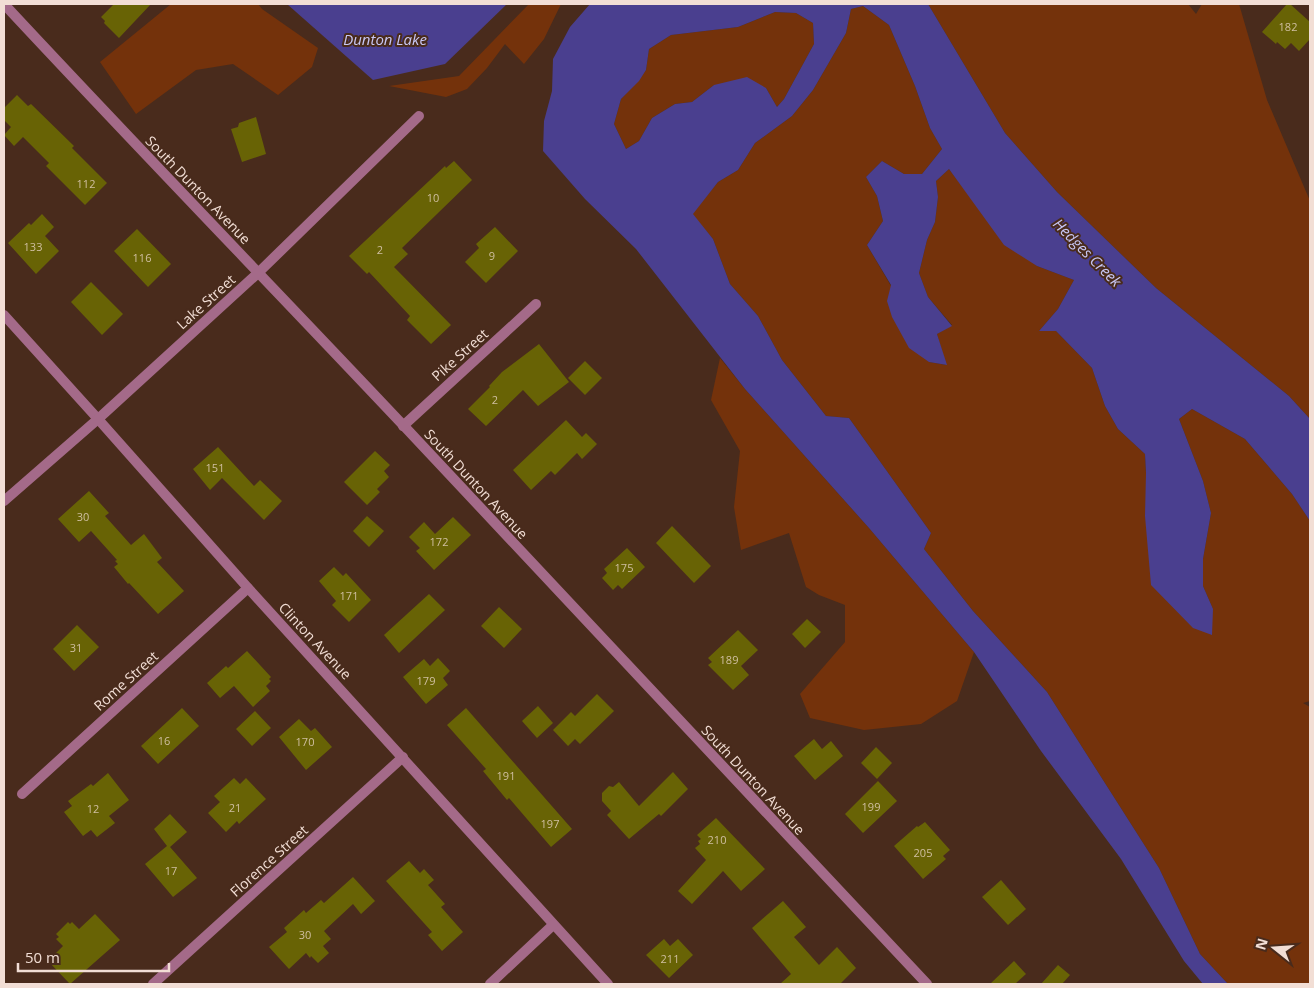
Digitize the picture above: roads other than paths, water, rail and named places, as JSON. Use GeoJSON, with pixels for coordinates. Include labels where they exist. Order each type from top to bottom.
{"type":"FeatureCollection","features":[{"type":"Feature","properties":{"kind":"street","name":"South Dunton Avenue"},"geometry":{"type":"LineString","coordinates":[[4,4],[127,136],[404,426],[927,984]]}},
{"type":"Feature","properties":{"kind":"street","name":"Lake Street"},"geometry":{"type":"LineString","coordinates":[[4,501],[258,273],[419,116]]}},
{"type":"Feature","properties":{"kind":"street","name":"Pike Street"},"geometry":{"type":"LineString","coordinates":[[404,426],[536,304]]}},
{"type":"Feature","properties":{"kind":"street","name":"Clinton Avenue"},"geometry":{"type":"LineString","coordinates":[[4,315],[248,588],[404,757],[608,984]]}},
{"type":"Feature","properties":{"kind":"street","name":"Rome Street"},"geometry":{"type":"LineString","coordinates":[[22,794],[248,588]]}},
{"type":"Feature","properties":{"kind":"street","name":"Florence Street"},"geometry":{"type":"LineString","coordinates":[[153,984],[404,757]]}},
{"type":"Feature","properties":{"kind":"street"},"geometry":{"type":"LineString","coordinates":[[490,984],[553,925]]}},
{"type":"Feature","properties":{"kind":"water","name":"Dunton Lake"},"geometry":{"type":"Polygon","coordinates":[[[287,4],[507,4],[445,64],[373,80],[287,4]]]}},
{"type":"Feature","properties":{"kind":"water","name":"Hedges Creek"},"geometry":{"type":"Polygon","coordinates":[[[590,4],[928,4],[1005,133],[1057,192],[1156,288],[1289,396],[1310,419],[1310,521],[1292,494],[1245,439],[1192,409],[1179,419],[1203,481],[1211,513],[1203,559],[1203,586],[1213,609],[1212,635],[1193,628],[1151,585],[1145,516],[1145,454],[1118,429],[1105,406],[1092,368],[1056,331],[1039,331],[1058,309],[1074,280],[1037,266],[1004,245],[949,169],[936,181],[938,197],[935,222],[927,240],[919,273],[928,297],[952,326],[937,334],[947,365],[929,362],[909,348],[892,317],[887,301],[891,285],[867,245],[883,221],[877,196],[866,177],[882,161],[904,174],[922,174],[942,149],[930,128],[915,86],[889,25],[863,6],[851,9],[846,33],[813,90],[792,116],[755,143],[738,170],[718,182],[693,214],[713,239],[730,284],[758,316],[782,360],[826,416],[849,418],[931,533],[924,549],[973,611],[1047,692],[1159,868],[1200,954],[1228,984],[1203,984],[1184,961],[1121,859],[1041,751],[974,652],[869,528],[745,389],[636,249],[585,199],[543,151],[544,121],[552,91],[553,59],[570,27],[590,4]],[[775,12],[738,27],[671,35],[649,49],[646,70],[639,81],[621,99],[614,124],[626,149],[639,141],[652,118],[675,104],[692,102],[714,85],[747,77],[766,88],[777,107],[784,99],[814,44],[813,23],[796,13],[775,12]]]}}]}
